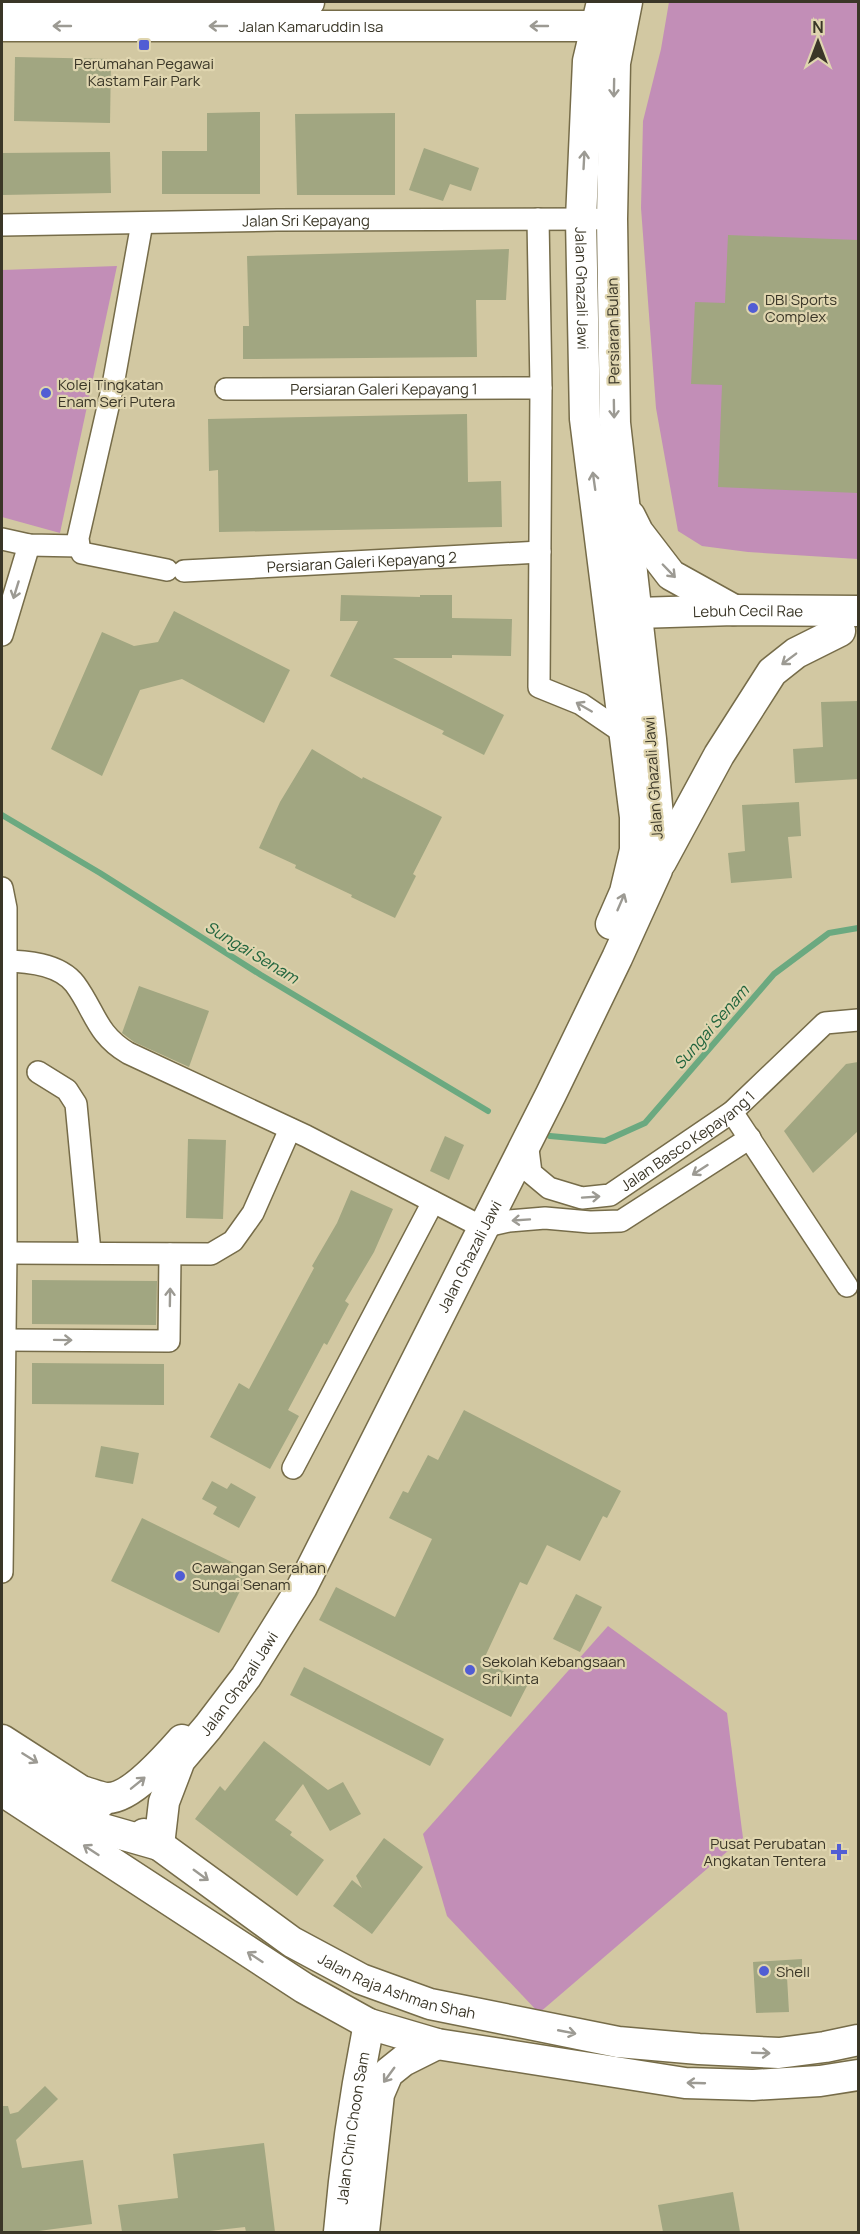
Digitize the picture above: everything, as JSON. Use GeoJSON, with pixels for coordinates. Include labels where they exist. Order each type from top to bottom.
{"type":"FeatureCollection","features":[{"type":"Feature","properties":{"kind":"street","name":"Jalan Kamaruddin Isa"},"geometry":{"type":"LineString","coordinates":[[2,3],[309,2]]}},
{"type":"Feature","properties":{"kind":"street","name":"Jalan Kamaruddin Isa"},"geometry":{"type":"LineString","coordinates":[[2,26],[617,10]]}},
{"type":"Feature","properties":{"kind":"street","name":"Jalan Ghazali Jawi"},"geometry":{"type":"LineString","coordinates":[[159,1845],[164,1802],[180,1760],[208,1728],[246,1677],[302,1587],[477,1224],[494,1181],[563,1037],[625,892],[646,861],[635,817],[585,419],[581,219],[588,61],[617,10]]}},
{"type":"Feature","properties":{"kind":"street","name":"Persiaran Bulan"},"geometry":{"type":"LineString","coordinates":[[617,10],[612,219],[615,423],[619,469],[626,505],[637,622]]}},
{"type":"Feature","properties":{"kind":"street"},"geometry":{"type":"LineString","coordinates":[[538,219],[541,388],[539,687],[581,704],[626,734]]}},
{"type":"Feature","properties":{"kind":"street","name":"Jalan Sri Kepayang"},"geometry":{"type":"LineString","coordinates":[[2,225],[289,220],[612,219]]}},
{"type":"Feature","properties":{"kind":"street"},"geometry":{"type":"LineString","coordinates":[[2,539],[28,544],[79,546],[78,538],[113,385],[142,223]]}},
{"type":"Feature","properties":{"kind":"street","name":"Persiaran Galeri Kepayang 1"},"geometry":{"type":"LineString","coordinates":[[226,388],[541,388]]}},
{"type":"Feature","properties":{"kind":"street"},"geometry":{"type":"LineString","coordinates":[[626,505],[638,532],[671,575],[734,610]]}},
{"type":"Feature","properties":{"kind":"street"},"geometry":{"type":"LineString","coordinates":[[599,520],[613,562],[622,604],[637,622]]}},
{"type":"Feature","properties":{"kind":"street"},"geometry":{"type":"LineString","coordinates":[[2,635],[28,544]]}},
{"type":"Feature","properties":{"kind":"street","name":"Persiaran Galeri Kepayang 2"},"geometry":{"type":"LineString","coordinates":[[79,546],[82,554],[175,571],[540,552]]}},
{"type":"Feature","properties":{"kind":"street","name":"Lebuh Cecil Rae"},"geometry":{"type":"LineString","coordinates":[[637,622],[734,610],[852,624]]}},
{"type":"Feature","properties":{"kind":"street","name":"Jalan Ghazali Jawi"},"geometry":{"type":"LineString","coordinates":[[477,1224],[527,1140],[617,958],[646,861],[659,827],[637,622]]}},
{"type":"Feature","properties":{"kind":"street","name":"Lebuh Cecil Rae"},"geometry":{"type":"LineString","coordinates":[[637,622],[852,624]]}},
{"type":"Feature","properties":{"kind":"street"},"geometry":{"type":"LineString","coordinates":[[646,861],[719,755],[772,672],[796,653],[852,624]]}},
{"type":"Feature","properties":{"kind":"street"},"geometry":{"type":"LineString","coordinates":[[2,888],[6,908],[2,1572]]}},
{"type":"Feature","properties":{"kind":"street"},"geometry":{"type":"LineString","coordinates":[[4,961],[32,962],[59,972],[74,982],[104,1034],[113,1044],[290,1129],[477,1224],[249,1653],[210,1709],[143,1779],[124,1794],[108,1798],[85,1792]]}},
{"type":"Feature","properties":{"kind":"street","name":"Jalan Basco Kepayang 1"},"geometry":{"type":"LineString","coordinates":[[527,1140],[531,1173],[549,1188],[582,1198],[610,1196],[732,1112],[825,1023],[858,1020]]}},
{"type":"Feature","properties":{"kind":"street"},"geometry":{"type":"LineString","coordinates":[[38,1072],[67,1090],[76,1104],[90,1252]]}},
{"type":"Feature","properties":{"kind":"street"},"geometry":{"type":"LineString","coordinates":[[732,1112],[847,1286]]}},
{"type":"Feature","properties":{"kind":"street"},"geometry":{"type":"LineString","coordinates":[[4,1266],[90,1252],[211,1254],[233,1241],[253,1213],[290,1129]]}},
{"type":"Feature","properties":{"kind":"street","name":"Jalan Basco Kepayang 1"},"geometry":{"type":"LineString","coordinates":[[477,1224],[545,1218],[590,1222],[621,1221],[750,1138]]}},
{"type":"Feature","properties":{"kind":"street"},"geometry":{"type":"LineString","coordinates":[[293,1468],[433,1202]]}},
{"type":"Feature","properties":{"kind":"street"},"geometry":{"type":"LineString","coordinates":[[4,1340],[169,1341],[170,1254]]}},
{"type":"Feature","properties":{"kind":"street","name":"Jalan Raja Ashman Shah"},"geometry":{"type":"LineString","coordinates":[[2,1740],[85,1792],[292,1942],[361,1979],[430,2004],[618,2042],[779,2054],[858,2040]]}},
{"type":"Feature","properties":{"kind":"street"},"geometry":{"type":"LineString","coordinates":[[2,1767],[96,1827],[159,1845]]}},
{"type":"Feature","properties":{"kind":"street"},"geometry":{"type":"LineString","coordinates":[[2,1791],[304,1988],[369,2024],[437,2044],[685,2083],[753,2085],[820,2081],[858,2075]]}},
{"type":"Feature","properties":{"kind":"street"},"geometry":{"type":"LineString","coordinates":[[2,1811],[65,1833]]}},
{"type":"Feature","properties":{"kind":"street"},"geometry":{"type":"LineString","coordinates":[[304,1988],[321,2005],[344,2037],[351,2052],[355,2073],[354,2096]]}},
{"type":"Feature","properties":{"kind":"street"},"geometry":{"type":"LineString","coordinates":[[369,2024],[390,2015],[493,2033],[525,2024]]}},
{"type":"Feature","properties":{"kind":"street","name":"Jalan Chin Choon Sam"},"geometry":{"type":"LineString","coordinates":[[339,2232],[354,2096],[369,2024]]}},
{"type":"Feature","properties":{"kind":"street","name":"Jalan Chin Choon Sam"},"geometry":{"type":"LineString","coordinates":[[364,2232],[379,2094],[388,2073],[403,2061],[437,2044]]}},
{"type":"Feature","properties":{"kind":"shaded area","name":"DBI Sports Complex"},"geometry":{"type":"Polygon","coordinates":[[[669,2],[858,2],[858,559],[748,552],[702,546],[678,531],[656,408],[641,208],[643,121],[661,49],[669,2]]]}},
{"type":"Feature","properties":{"kind":"shaded area","name":"Kolej Tingkatan Enam Seri Putera"},"geometry":{"type":"Polygon","coordinates":[[[117,266],[60,533],[2,517],[2,270],[117,266]]]}},
{"type":"Feature","properties":{"kind":"shaded area"},"geometry":{"type":"Polygon","coordinates":[[[608,1626],[727,1713],[743,1838],[539,2013],[447,1916],[423,1834],[608,1626]]]}},
{"type":"Feature","properties":{"kind":"building"},"geometry":{"type":"Polygon","coordinates":[[[15,57],[111,59],[110,123],[14,121],[15,57]]]}},
{"type":"Feature","properties":{"kind":"building"},"geometry":{"type":"Polygon","coordinates":[[[260,112],[260,194],[162,194],[162,151],[207,151],[207,113],[260,112]]]}},
{"type":"Feature","properties":{"kind":"building"},"geometry":{"type":"Polygon","coordinates":[[[395,113],[395,195],[297,195],[295,114],[395,113]]]}},
{"type":"Feature","properties":{"kind":"building"},"geometry":{"type":"Polygon","coordinates":[[[424,148],[479,168],[471,191],[450,184],[443,201],[409,190],[424,148]]]}},
{"type":"Feature","properties":{"kind":"building"},"geometry":{"type":"Polygon","coordinates":[[[110,152],[111,193],[2,195],[2,153],[110,152]]]}},
{"type":"Feature","properties":{"kind":"building"},"geometry":{"type":"Polygon","coordinates":[[[728,235],[858,240],[858,493],[718,487],[722,385],[691,384],[695,302],[725,303],[728,235]]]}},
{"type":"Feature","properties":{"kind":"building"},"geometry":{"type":"Polygon","coordinates":[[[509,249],[506,300],[476,300],[477,357],[243,359],[243,326],[249,326],[247,256],[509,249]]]}},
{"type":"Feature","properties":{"kind":"building"},"geometry":{"type":"Polygon","coordinates":[[[467,414],[468,482],[501,481],[502,527],[219,532],[218,470],[209,471],[208,419],[467,414]]]}},
{"type":"Feature","properties":{"kind":"building"},"geometry":{"type":"Polygon","coordinates":[[[341,595],[420,597],[420,595],[452,595],[452,618],[512,619],[511,656],[452,655],[452,658],[393,658],[504,715],[484,755],[442,734],[444,731],[330,676],[358,621],[340,621],[341,595]]]}},
{"type":"Feature","properties":{"kind":"building"},"geometry":{"type":"Polygon","coordinates":[[[174,611],[290,670],[264,723],[182,679],[140,690],[102,776],[51,749],[102,632],[134,646],[158,642],[174,611]]]}},
{"type":"Feature","properties":{"kind":"building"},"geometry":{"type":"Polygon","coordinates":[[[858,701],[858,779],[795,783],[793,749],[823,747],[821,702],[858,701]]]}},
{"type":"Feature","properties":{"kind":"building"},"geometry":{"type":"Polygon","coordinates":[[[312,749],[362,779],[363,777],[442,817],[413,874],[416,876],[395,918],[295,868],[296,865],[259,848],[280,802],[312,749]]]}},
{"type":"Feature","properties":{"kind":"building"},"geometry":{"type":"Polygon","coordinates":[[[799,802],[801,836],[788,837],[792,878],[731,883],[728,853],[745,851],[742,805],[799,802]]]}},
{"type":"Feature","properties":{"kind":"building"},"geometry":{"type":"Polygon","coordinates":[[[139,986],[209,1011],[189,1067],[134,1042],[122,1033],[139,986]]]}},
{"type":"Feature","properties":{"kind":"building"},"geometry":{"type":"Polygon","coordinates":[[[858,1062],[858,1131],[813,1173],[784,1131],[846,1064],[858,1062]]]}},
{"type":"Feature","properties":{"kind":"building"},"geometry":{"type":"Polygon","coordinates":[[[445,1136],[464,1145],[449,1180],[430,1171],[445,1136]]]}},
{"type":"Feature","properties":{"kind":"building"},"geometry":{"type":"Polygon","coordinates":[[[188,1139],[226,1140],[223,1219],[186,1218],[188,1139]]]}},
{"type":"Feature","properties":{"kind":"building"},"geometry":{"type":"Polygon","coordinates":[[[351,1190],[393,1209],[374,1252],[345,1301],[349,1304],[327,1345],[324,1343],[288,1410],[299,1416],[270,1469],[210,1437],[239,1383],[249,1389],[314,1268],[312,1266],[337,1223],[351,1190]]]}},
{"type":"Feature","properties":{"kind":"building"},"geometry":{"type":"Polygon","coordinates":[[[32,1280],[157,1281],[156,1325],[32,1324],[32,1280]]]}},
{"type":"Feature","properties":{"kind":"building"},"geometry":{"type":"Polygon","coordinates":[[[32,1363],[164,1364],[164,1405],[32,1404],[32,1363]]]}},
{"type":"Feature","properties":{"kind":"building"},"geometry":{"type":"Polygon","coordinates":[[[464,1410],[621,1491],[607,1518],[603,1516],[580,1561],[547,1545],[527,1585],[520,1582],[483,1661],[528,1684],[511,1717],[319,1620],[336,1587],[395,1617],[432,1539],[389,1518],[403,1491],[408,1493],[428,1455],[438,1460],[464,1410]]]}},
{"type":"Feature","properties":{"kind":"building"},"geometry":{"type":"Polygon","coordinates":[[[101,1446],[139,1453],[133,1484],[95,1477],[101,1446]]]}},
{"type":"Feature","properties":{"kind":"building"},"geometry":{"type":"Polygon","coordinates":[[[212,1481],[227,1489],[231,1483],[256,1497],[239,1528],[213,1514],[217,1507],[202,1499],[212,1481]]]}},
{"type":"Feature","properties":{"kind":"building","name":"Cawangan Serahan Sungai Senam"},"geometry":{"type":"Polygon","coordinates":[[[142,1518],[250,1571],[219,1633],[111,1581],[142,1518]]]}},
{"type":"Feature","properties":{"kind":"building"},"geometry":{"type":"Polygon","coordinates":[[[576,1594],[602,1607],[580,1652],[553,1639],[576,1594]]]}},
{"type":"Feature","properties":{"kind":"building"},"geometry":{"type":"Polygon","coordinates":[[[304,1667],[444,1739],[430,1766],[290,1695],[304,1667]]]}},
{"type":"Feature","properties":{"kind":"building"},"geometry":{"type":"Polygon","coordinates":[[[264,1741],[328,1790],[343,1782],[361,1814],[330,1831],[303,1784],[275,1820],[292,1832],[290,1835],[324,1860],[297,1896],[195,1819],[220,1786],[225,1791],[264,1741]]]}},
{"type":"Feature","properties":{"kind":"building"},"geometry":{"type":"Polygon","coordinates":[[[384,1838],[423,1867],[372,1934],[333,1906],[352,1880],[362,1888],[356,1876],[384,1838]]]}},
{"type":"Feature","properties":{"kind":"building"},"geometry":{"type":"Polygon","coordinates":[[[802,1959],[802,1976],[787,1977],[789,2012],[756,2013],[753,1962],[802,1959]]]}},
{"type":"Feature","properties":{"kind":"building"},"geometry":{"type":"Polygon","coordinates":[[[45,2086],[58,2099],[16,2140],[22,2168],[83,2160],[92,2224],[31,2232],[2,2232],[2,2106],[8,2106],[10,2114],[18,2112],[45,2086]]]}},
{"type":"Feature","properties":{"kind":"building"},"geometry":{"type":"Polygon","coordinates":[[[264,2143],[275,2232],[246,2232],[245,2227],[201,2232],[122,2232],[118,2205],[178,2198],[173,2154],[264,2143]]]}},
{"type":"Feature","properties":{"kind":"building"},"geometry":{"type":"Polygon","coordinates":[[[733,2192],[740,2232],[663,2232],[658,2205],[733,2192]]]}},
{"type":"Feature","properties":{"kind":"waterway","name":"Sungai Senam"},"geometry":{"type":"LineString","coordinates":[[2,815],[100,873],[261,975],[488,1111]]}},
{"type":"Feature","properties":{"kind":"waterway","name":"Sungai Senam"},"geometry":{"type":"LineString","coordinates":[[550,1136],[605,1141],[645,1123],[774,974],[829,933],[858,928]]}},
{"type":"Feature","properties":{"kind":"place","name":"Perumahan Pegawai Kastam Fair Park"},"geometry":{"type":"Point","coordinates":[144,45]}},
{"type":"Feature","properties":{"kind":"place","name":"DBI Sports Complex"},"geometry":{"type":"Point","coordinates":[753,308]}},
{"type":"Feature","properties":{"kind":"place","name":"Kolej Tingkatan Enam Seri Putera"},"geometry":{"type":"Point","coordinates":[46,393]}},
{"type":"Feature","properties":{"kind":"place","name":"Cawangan Serahan Sungai Senam"},"geometry":{"type":"Point","coordinates":[180,1576]}},
{"type":"Feature","properties":{"kind":"place","name":"Sekolah Kebangsaan Sri Kinta"},"geometry":{"type":"Point","coordinates":[470,1670]}},
{"type":"Feature","properties":{"kind":"place","name":"Pusat Perubatan Angkatan Tentera"},"geometry":{"type":"Point","coordinates":[839,1852]}},
{"type":"Feature","properties":{"kind":"place","name":"Shell"},"geometry":{"type":"Point","coordinates":[764,1971]}}]}
